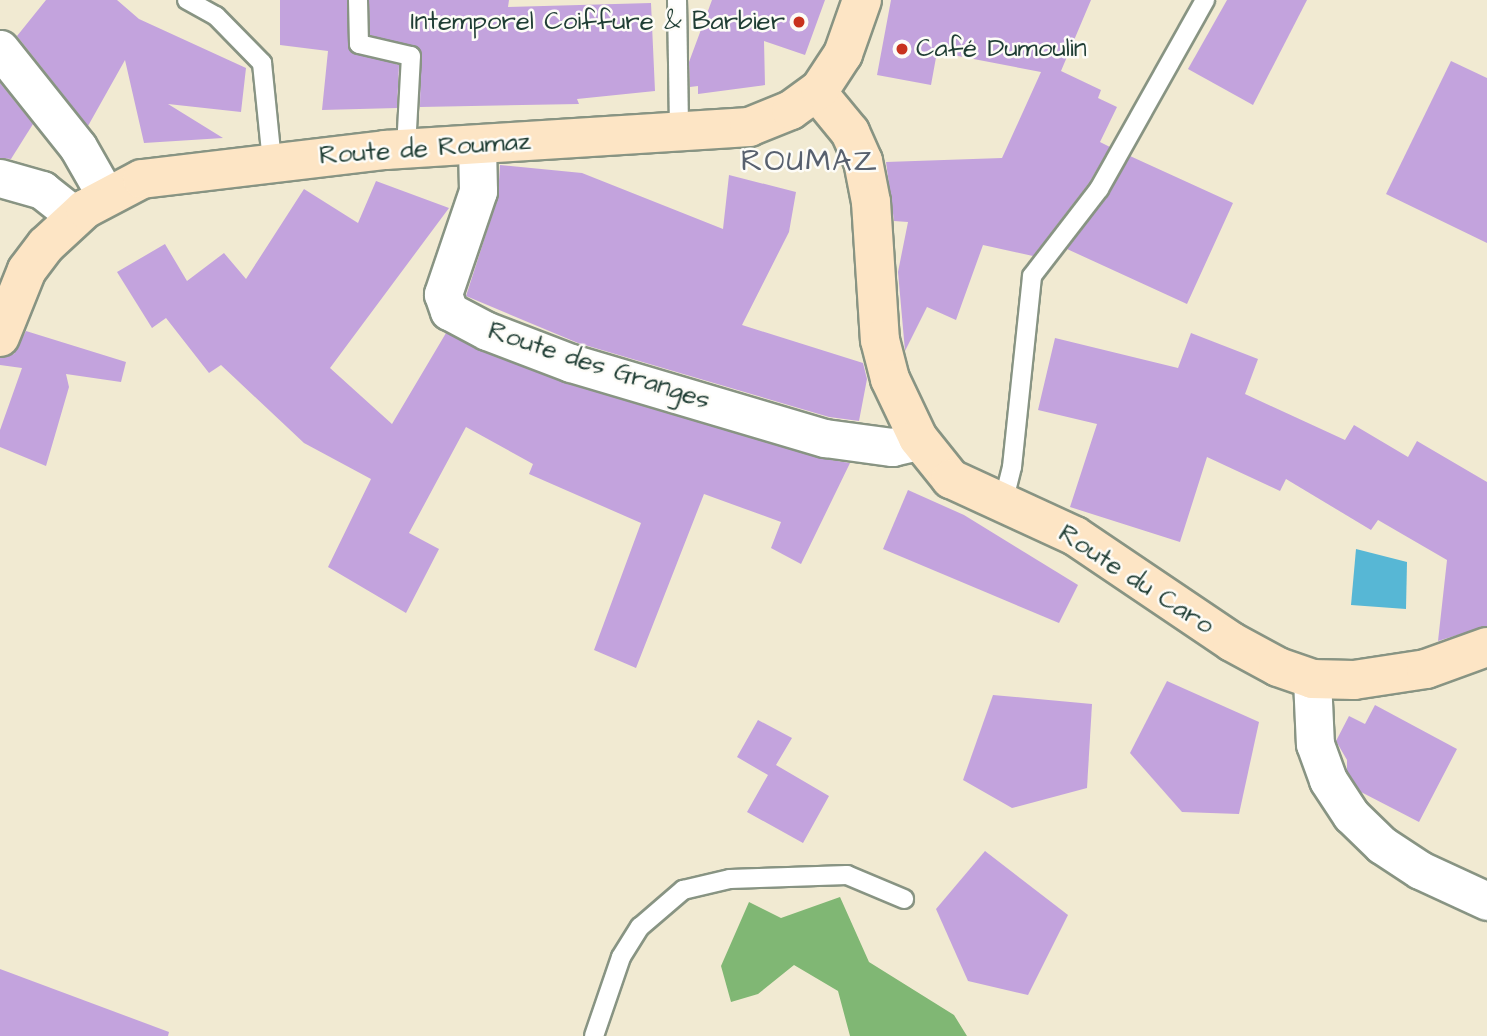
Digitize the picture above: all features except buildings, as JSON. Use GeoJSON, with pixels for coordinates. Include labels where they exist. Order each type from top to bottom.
{"type":"FeatureCollection","features":[{"type":"Feature","properties":{"kind":"street","name":"Route de Roumaz"},"geometry":{"type":"LineString","coordinates":[[0,337],[27,270],[75,216],[106,196],[142,179],[272,161],[406,148],[477,146],[749,127],[778,117],[817,92],[843,54],[862,0]]}},
{"type":"Feature","properties":{"kind":"street"},"geometry":{"type":"LineString","coordinates":[[0,49],[78,147],[106,196]]}},
{"type":"Feature","properties":{"kind":"street","name":"Route du Caro"},"geometry":{"type":"LineString","coordinates":[[817,92],[850,132],[863,161],[871,202],[880,340],[890,379],[919,441],[951,479],[1075,536],[1232,642],[1278,667],[1312,679],[1354,680],[1426,669],[1487,648]]}},
{"type":"Feature","properties":{"kind":"street","name":"Route des Granges"},"geometry":{"type":"LineString","coordinates":[[477,146],[478,191],[443,294],[449,311],[487,331],[571,363],[825,438],[892,447],[919,441]]}},
{"type":"Feature","properties":{"kind":"street"},"geometry":{"type":"LineString","coordinates":[[0,178],[42,190],[75,216]]}},
{"type":"Feature","properties":{"kind":"street"},"geometry":{"type":"LineString","coordinates":[[1312,679],[1312,727],[1320,763],[1350,815],[1382,845],[1420,870],[1487,901]]}},
{"type":"Feature","properties":{"kind":"lane"},"geometry":{"type":"LineString","coordinates":[[187,0],[216,16],[262,63],[272,161]]}},
{"type":"Feature","properties":{"kind":"lane"},"geometry":{"type":"LineString","coordinates":[[358,0],[359,44],[411,56],[406,148]]}},
{"type":"Feature","properties":{"kind":"lane"},"geometry":{"type":"LineString","coordinates":[[677,0],[679,132]]}},
{"type":"Feature","properties":{"kind":"lane"},"geometry":{"type":"LineString","coordinates":[[1003,503],[1012,467],[1032,276],[1099,189],[1205,0]]}},
{"type":"Feature","properties":{"kind":"lane"},"geometry":{"type":"LineString","coordinates":[[594,1036],[621,957],[640,927],[683,890],[730,879],[847,875],[904,899]]}},
{"type":"Feature","properties":{"kind":"green space"},"geometry":{"type":"Polygon","coordinates":[[[840,897],[869,962],[954,1015],[967,1036],[850,1036],[838,991],[794,965],[758,994],[731,1002],[721,966],[749,902],[781,918],[840,897]]]}},
{"type":"Feature","properties":{"kind":"water"},"geometry":{"type":"Polygon","coordinates":[[[1356,549],[1407,562],[1406,609],[1351,605],[1356,549]]]}},
{"type":"Feature","properties":{"kind":"place","name":"Intemporel Coiffure & Barbier"},"geometry":{"type":"Point","coordinates":[799,22]}},
{"type":"Feature","properties":{"kind":"place","name":"Café Dumoulin"},"geometry":{"type":"Point","coordinates":[902,49]}},
{"type":"Feature","properties":{"kind":"district","name":"ROUMAZ"},"geometry":{"type":"Point","coordinates":[810,161]}}]}
